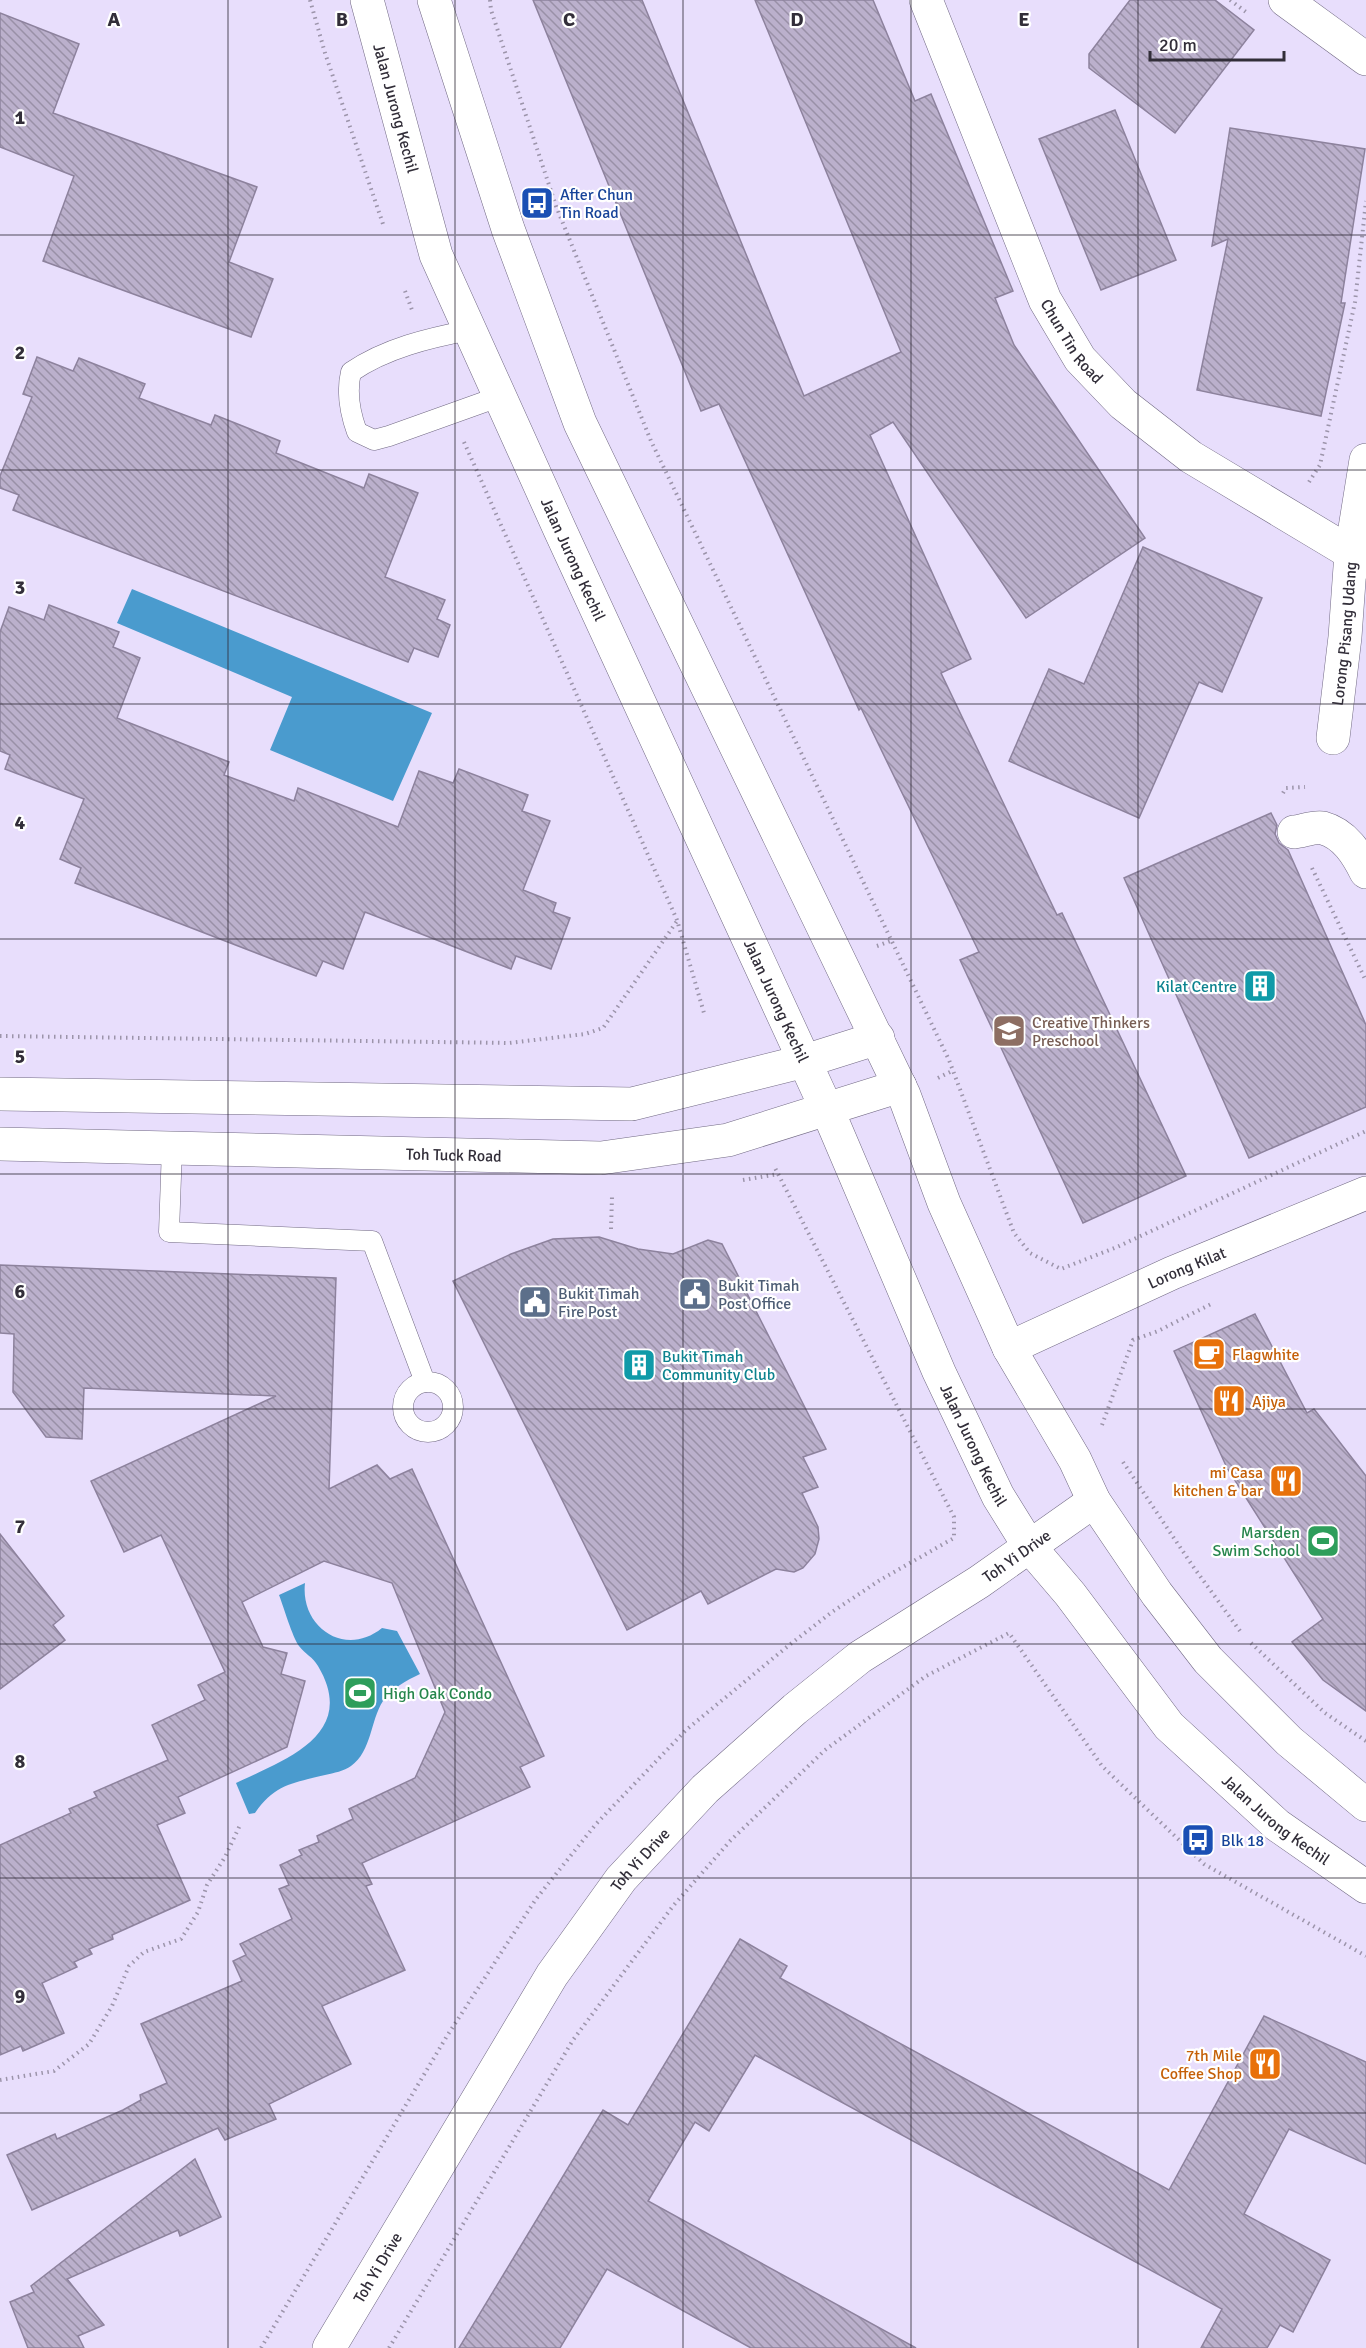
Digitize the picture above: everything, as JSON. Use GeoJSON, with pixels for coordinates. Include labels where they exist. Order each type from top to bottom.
{"type":"FeatureCollection","features":[{"type":"Feature","properties":{"kind":"street","name":"Jalan Jurong Kechil"},"geometry":{"type":"LineString","coordinates":[[367,0],[436,255],[805,1061],[939,1372],[998,1496],[1029,1546],[1070,1594],[1169,1726],[1277,1825],[1366,1887]]}},
{"type":"Feature","properties":{"kind":"street"},"geometry":{"type":"LineString","coordinates":[[434,0],[508,229],[580,423],[878,1038],[900,1086],[944,1203],[1009,1348],[1075,1460],[1094,1502],[1157,1594],[1208,1660],[1289,1741],[1366,1804]]}},
{"type":"Feature","properties":{"kind":"street","name":"Chun Tin Road"},"geometry":{"type":"LineString","coordinates":[[926,0],[1045,300],[1080,359],[1123,404],[1191,458],[1358,558]]}},
{"type":"Feature","properties":{"kind":"street"},"geometry":{"type":"LineString","coordinates":[[1285,0],[1366,59]]}},
{"type":"Feature","properties":{"kind":"street","name":"Lorong Pisang Udang"},"geometry":{"type":"LineString","coordinates":[[1333,738],[1345,637],[1358,558],[1366,460]]}},
{"type":"Feature","properties":{"kind":"street"},"geometry":{"type":"LineString","coordinates":[[1294,832],[1322,828],[1340,837],[1356,852],[1366,872]]}},
{"type":"Feature","properties":{"kind":"street"},"geometry":{"type":"LineString","coordinates":[[0,1094],[632,1104],[805,1061],[878,1038]]}},
{"type":"Feature","properties":{"kind":"street","name":"Toh Tuck Road"},"geometry":{"type":"LineString","coordinates":[[0,1144],[601,1158],[728,1140],[900,1086]]}},
{"type":"Feature","properties":{"kind":"street","name":"Lorong Kilat"},"geometry":{"type":"LineString","coordinates":[[1009,1348],[1172,1273],[1366,1193]]}},
{"type":"Feature","properties":{"kind":"street","name":"Toh Yi Drive"},"geometry":{"type":"LineString","coordinates":[[329,2348],[552,1975],[621,1879],[705,1789],[795,1709],[860,1657],[979,1582],[1094,1502]]}},
{"type":"Feature","properties":{"kind":"lane"},"geometry":{"type":"LineString","coordinates":[[470,330],[421,339],[365,363],[351,372],[348,385],[351,415],[357,432],[374,440],[501,396]]}},
{"type":"Feature","properties":{"kind":"lane"},"geometry":{"type":"LineString","coordinates":[[172,1148],[169,1232],[372,1241],[425,1382]]}},
{"type":"Feature","properties":{"kind":"path"},"geometry":{"type":"LineString","coordinates":[[309,0],[386,233]]}},
{"type":"Feature","properties":{"kind":"path"},"geometry":{"type":"LineString","coordinates":[[490,0],[510,71],[556,206],[651,441],[950,1060],[1014,1233],[1030,1253],[1060,1269],[1117,1247],[1366,1131]]}},
{"type":"Feature","properties":{"kind":"path"},"geometry":{"type":"LineString","coordinates":[[1306,488],[1320,465],[1355,302],[1366,201]]}},
{"type":"Feature","properties":{"kind":"path"},"geometry":{"type":"LineString","coordinates":[[404,286],[421,339]]}},
{"type":"Feature","properties":{"kind":"path"},"geometry":{"type":"LineString","coordinates":[[451,413],[677,920],[704,1013]]}},
{"type":"Feature","properties":{"kind":"path"},"geometry":{"type":"LineString","coordinates":[[1294,832],[1366,981]]}},
{"type":"Feature","properties":{"kind":"path"},"geometry":{"type":"LineString","coordinates":[[0,1036],[509,1043],[585,1034],[603,1028],[677,920]]}},
{"type":"Feature","properties":{"kind":"path"},"geometry":{"type":"LineString","coordinates":[[757,1130],[954,1517],[954,1538]]}},
{"type":"Feature","properties":{"kind":"path"},"geometry":{"type":"LineString","coordinates":[[611,1229],[612,1202]]}},
{"type":"Feature","properties":{"kind":"path"},"geometry":{"type":"LineString","coordinates":[[1101,1427],[1133,1340],[1220,1299]]}},
{"type":"Feature","properties":{"kind":"path"},"geometry":{"type":"LineString","coordinates":[[1117,1454],[1169,1533],[1241,1633]]}},
{"type":"Feature","properties":{"kind":"path"},"geometry":{"type":"LineString","coordinates":[[389,2348],[573,2040],[673,1906],[730,1841],[825,1750],[926,1676],[1009,1633],[1102,1766],[1204,1864],[1366,1956]]}},
{"type":"Feature","properties":{"kind":"path"},"geometry":{"type":"LineString","coordinates":[[1250,1641],[1325,1713],[1366,1741]]}},
{"type":"Feature","properties":{"kind":"path"},"geometry":{"type":"LineString","coordinates":[[0,2080],[54,2071],[89,2044],[112,2006],[129,1966],[144,1952],[181,1939],[198,1912],[207,1885],[225,1857],[241,1823]]}},
{"type":"Feature","properties":{"kind":"water"},"geometry":{"type":"Polygon","coordinates":[[[132,589],[432,713],[393,801],[270,750],[292,697],[117,623],[132,589]]]}},
{"type":"Feature","properties":{"kind":"water","name":"High Oak Condo"},"geometry":{"type":"Polygon","coordinates":[[[305,1583],[305,1599],[310,1613],[317,1624],[328,1633],[340,1639],[354,1640],[368,1636],[382,1628],[397,1631],[420,1674],[395,1689],[383,1701],[367,1744],[358,1760],[351,1766],[339,1772],[286,1786],[270,1796],[255,1813],[249,1814],[236,1783],[275,1765],[310,1742],[323,1727],[329,1710],[328,1690],[318,1666],[296,1641],[279,1595],[305,1583]]]}},
{"type":"Feature","properties":{"kind":"building"},"geometry":{"type":"Polygon","coordinates":[[[533,0],[642,0],[804,396],[901,352],[755,0],[873,0],[915,101],[931,94],[1013,291],[995,298],[1014,345],[1145,538],[1026,618],[893,422],[870,435],[971,659],[941,673],[1057,915],[1062,913],[1186,1176],[1083,1223],[960,960],[979,952],[861,708],[859,710],[719,404],[701,411],[533,0]]]}},
{"type":"Feature","properties":{"kind":"building"},"geometry":{"type":"Polygon","coordinates":[[[1130,0],[1215,0],[1254,30],[1175,133],[1089,68],[1089,54],[1130,0]]]}},
{"type":"Feature","properties":{"kind":"building"},"geometry":{"type":"Polygon","coordinates":[[[0,13],[79,44],[53,113],[257,187],[229,262],[273,279],[251,337],[43,261],[74,176],[0,147],[0,13]]]}},
{"type":"Feature","properties":{"kind":"building"},"geometry":{"type":"Polygon","coordinates":[[[1115,110],[1176,260],[1101,290],[1039,139],[1115,110]]]}},
{"type":"Feature","properties":{"kind":"building"},"geometry":{"type":"Polygon","coordinates":[[[1230,128],[1365,149],[1341,303],[1345,303],[1321,416],[1197,390],[1228,239],[1212,246],[1230,128]]]}},
{"type":"Feature","properties":{"kind":"building"},"geometry":{"type":"Polygon","coordinates":[[[37,357],[73,371],[79,358],[145,384],[139,398],[211,425],[215,415],[280,441],[276,453],[364,488],[369,474],[418,493],[385,577],[445,600],[437,619],[450,625],[438,657],[414,648],[408,662],[13,510],[19,495],[0,488],[0,476],[32,397],[23,394],[37,357]]]}},
{"type":"Feature","properties":{"kind":"building"},"geometry":{"type":"Polygon","coordinates":[[[1143,547],[1262,598],[1222,692],[1199,682],[1139,818],[1009,761],[1049,669],[1084,684],[1143,547]]]}},
{"type":"Feature","properties":{"kind":"building"},"geometry":{"type":"Polygon","coordinates":[[[49,605],[119,632],[113,647],[140,658],[117,718],[229,762],[224,775],[294,801],[298,788],[398,827],[419,771],[453,783],[459,769],[528,795],[522,811],[550,821],[523,890],[556,903],[553,912],[570,918],[551,969],[516,956],[511,969],[365,912],[343,969],[323,961],[316,976],[75,883],[81,868],[60,859],[84,799],[5,769],[10,755],[0,751],[0,632],[9,607],[44,620],[49,605]]]}},
{"type":"Feature","properties":{"kind":"building","name":"Kilat Centre"},"geometry":{"type":"Polygon","coordinates":[[[1271,813],[1277,825],[1275,834],[1279,843],[1288,850],[1366,1025],[1366,1107],[1249,1158],[1124,878],[1271,813]]]}},
{"type":"Feature","properties":{"kind":"building","name":"Bukit Timah Community Club"},"geometry":{"type":"Polygon","coordinates":[[[599,1237],[638,1249],[673,1254],[708,1240],[722,1244],[826,1449],[803,1457],[818,1487],[802,1493],[818,1527],[819,1539],[815,1554],[803,1568],[794,1572],[776,1569],[708,1604],[701,1591],[627,1630],[453,1281],[511,1254],[553,1239],[599,1237]]]}},
{"type":"Feature","properties":{"kind":"building"},"geometry":{"type":"Polygon","coordinates":[[[0,1265],[336,1278],[329,1489],[377,1465],[390,1479],[412,1469],[544,1756],[520,1767],[530,1787],[362,1863],[372,1884],[366,1886],[405,1970],[322,2006],[351,2064],[269,2104],[276,2119],[225,2140],[218,2128],[32,2210],[7,2155],[55,2134],[57,2139],[123,2110],[141,2100],[140,2095],[167,2083],[141,2024],[242,1981],[233,1961],[246,1955],[240,1944],[292,1919],[279,1889],[289,1885],[280,1865],[302,1855],[299,1850],[319,1842],[317,1836],[353,1819],[349,1809],[415,1778],[445,1712],[392,1583],[324,1561],[242,1602],[263,1647],[287,1653],[281,1674],[305,1681],[287,1747],[178,1797],[185,1813],[157,1825],[190,1900],[112,1935],[113,1939],[89,1949],[92,1954],[74,1962],[77,1967],[42,1983],[64,2033],[23,2051],[21,2046],[0,2055],[0,1845],[71,1813],[69,1809],[97,1797],[94,1792],[168,1760],[152,1725],[205,1700],[198,1685],[225,1672],[161,1535],[124,1552],[91,1481],[276,1396],[84,1388],[82,1439],[46,1437],[13,1392],[14,1334],[0,1333],[0,1265]]]}},
{"type":"Feature","properties":{"kind":"building"},"geometry":{"type":"Polygon","coordinates":[[[1255,1314],[1307,1413],[1314,1409],[1366,1476],[1366,1711],[1323,1680],[1292,1642],[1323,1619],[1227,1468],[1174,1351],[1255,1314]]]}},
{"type":"Feature","properties":{"kind":"building"},"geometry":{"type":"Polygon","coordinates":[[[0,1534],[64,1616],[53,1625],[65,1640],[0,1689],[0,1534]]]}},
{"type":"Feature","properties":{"kind":"building"},"geometry":{"type":"Polygon","coordinates":[[[740,1939],[787,1966],[780,1978],[1169,2190],[1264,2016],[1366,2062],[1366,2164],[1289,2129],[1244,2214],[1330,2260],[1293,2332],[1280,2325],[1267,2348],[1201,2348],[1222,2309],[755,2055],[709,2131],[695,2122],[648,2201],[916,2348],[751,2348],[607,2269],[560,2348],[459,2348],[603,2110],[628,2125],[740,1939]]]}},
{"type":"Feature","properties":{"kind":"building"},"geometry":{"type":"Polygon","coordinates":[[[195,2159],[221,2217],[180,2236],[178,2230],[67,2279],[104,2325],[78,2336],[84,2348],[28,2348],[10,2302],[34,2292],[31,2286],[195,2159]]]}},
{"type":"Feature","properties":{"kind":"place","name":"After Chun Tin Road"},"geometry":{"type":"Point","coordinates":[537,203]}},
{"type":"Feature","properties":{"kind":"place","name":"Kilat Centre"},"geometry":{"type":"Point","coordinates":[1260,986]}},
{"type":"Feature","properties":{"kind":"place","name":"Creative Thinkers Preschool"},"geometry":{"type":"Point","coordinates":[1009,1031]}},
{"type":"Feature","properties":{"kind":"place","name":"Bukit Timah Post Office"},"geometry":{"type":"Point","coordinates":[695,1294]}},
{"type":"Feature","properties":{"kind":"place","name":"Bukit Timah Fire Post"},"geometry":{"type":"Point","coordinates":[535,1302]}},
{"type":"Feature","properties":{"kind":"place","name":"Flagwhite"},"geometry":{"type":"Point","coordinates":[1209,1354]}},
{"type":"Feature","properties":{"kind":"place","name":"Bukit Timah Community Club"},"geometry":{"type":"Point","coordinates":[639,1365]}},
{"type":"Feature","properties":{"kind":"place","name":"Ajiya"},"geometry":{"type":"Point","coordinates":[1229,1401]}},
{"type":"Feature","properties":{"kind":"place","name":"mi Casa kitchen & bar"},"geometry":{"type":"Point","coordinates":[1286,1481]}},
{"type":"Feature","properties":{"kind":"place","name":"Marsden Swim School"},"geometry":{"type":"Point","coordinates":[1323,1541]}},
{"type":"Feature","properties":{"kind":"place","name":"High Oak Condo"},"geometry":{"type":"Point","coordinates":[360,1693]}},
{"type":"Feature","properties":{"kind":"place","name":"Blk 18"},"geometry":{"type":"Point","coordinates":[1198,1840]}},
{"type":"Feature","properties":{"kind":"place","name":"7th Mile Coffee Shop"},"geometry":{"type":"Point","coordinates":[1265,2064]}}]}
